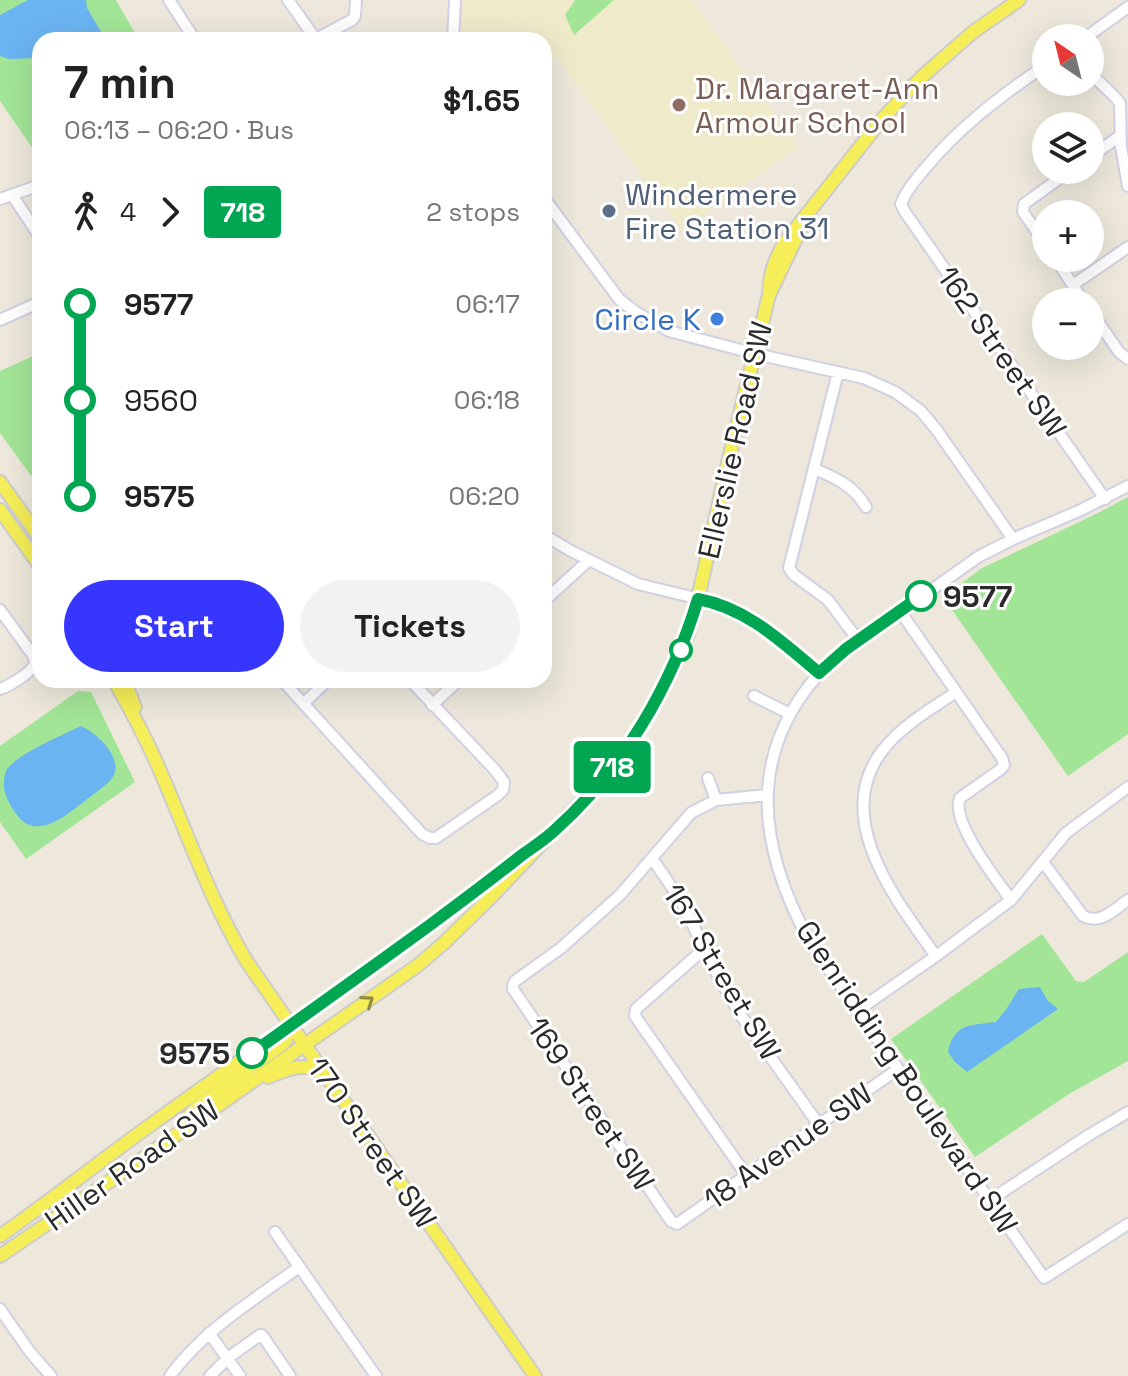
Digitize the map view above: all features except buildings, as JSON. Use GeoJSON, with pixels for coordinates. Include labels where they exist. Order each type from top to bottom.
{"type":"FeatureCollection","features":[{"type":"Feature","properties":{"kind":"main road","name":"Ellerslie Road SW"},"geometry":{"type":"LineString","coordinates":[[304,1046],[417,966],[444,943],[602,780],[640,727],[688,634],[769,295],[811,209],[905,94],[973,32],[1019,0]]}},
{"type":"Feature","properties":{"kind":"main road"},"geometry":{"type":"LineString","coordinates":[[0,482],[32,527]]}},
{"type":"Feature","properties":{"kind":"main road"},"geometry":{"type":"LineString","coordinates":[[0,510],[32,555]]}},
{"type":"Feature","properties":{"kind":"main road","name":"170 Street SW"},"geometry":{"type":"LineString","coordinates":[[118,688],[141,729],[207,885],[247,962],[535,1376]]}},
{"type":"Feature","properties":{"kind":"main road","name":"170 Street SW"},"geometry":{"type":"LineString","coordinates":[[128,688],[141,729]]}},
{"type":"Feature","properties":{"kind":"main road","name":"Ellerslie Road SW"},"geometry":{"type":"LineString","coordinates":[[290,1026],[555,830]]}},
{"type":"Feature","properties":{"kind":"main road"},"geometry":{"type":"LineString","coordinates":[[304,1046],[303,1028],[307,1021],[403,951],[418,934]]}},
{"type":"Feature","properties":{"kind":"main road"},"geometry":{"type":"LineString","coordinates":[[181,1132],[197,1107],[284,1043],[290,1026]]}},
{"type":"Feature","properties":{"kind":"main road","name":"Hiller Road SW"},"geometry":{"type":"LineString","coordinates":[[0,1236],[290,1026]]}},
{"type":"Feature","properties":{"kind":"main road","name":"Hiller Road SW"},"geometry":{"type":"LineString","coordinates":[[0,1256],[304,1046]]}},
{"type":"Feature","properties":{"kind":"main road"},"geometry":{"type":"LineString","coordinates":[[250,1083],[286,1070],[308,1067],[326,1078]]}},
{"type":"Feature","properties":{"kind":"street"},"geometry":{"type":"LineString","coordinates":[[169,0],[190,32]]}},
{"type":"Feature","properties":{"kind":"street"},"geometry":{"type":"LineString","coordinates":[[288,0],[311,32]]}},
{"type":"Feature","properties":{"kind":"street"},"geometry":{"type":"LineString","coordinates":[[329,32],[352,20],[356,0]]}},
{"type":"Feature","properties":{"kind":"street"},"geometry":{"type":"LineString","coordinates":[[453,32],[455,0]]}},
{"type":"Feature","properties":{"kind":"street"},"geometry":{"type":"LineString","coordinates":[[1104,24],[1128,7]]}},
{"type":"Feature","properties":{"kind":"street","name":"162 Street SW"},"geometry":{"type":"LineString","coordinates":[[1032,75],[981,112],[948,142],[907,191],[901,204],[1105,499]]}},
{"type":"Feature","properties":{"kind":"street"},"geometry":{"type":"LineString","coordinates":[[1104,86],[1120,103],[1120,136],[1128,186]]}},
{"type":"Feature","properties":{"kind":"street"},"geometry":{"type":"LineString","coordinates":[[1104,147],[1120,136]]}},
{"type":"Feature","properties":{"kind":"street"},"geometry":{"type":"LineString","coordinates":[[1032,225],[1023,208],[1027,200],[1050,184]]}},
{"type":"Feature","properties":{"kind":"street"},"geometry":{"type":"LineString","coordinates":[[32,188],[4,198],[32,228]]}},
{"type":"Feature","properties":{"kind":"street"},"geometry":{"type":"LineString","coordinates":[[552,208],[619,299],[669,331],[874,381],[905,398],[936,429],[1013,539]]}},
{"type":"Feature","properties":{"kind":"street"},"geometry":{"type":"LineString","coordinates":[[1073,285],[1128,247]]}},
{"type":"Feature","properties":{"kind":"street"},"geometry":{"type":"LineString","coordinates":[[1064,272],[1075,288]]}},
{"type":"Feature","properties":{"kind":"street"},"geometry":{"type":"LineString","coordinates":[[0,320],[32,306]]}},
{"type":"Feature","properties":{"kind":"street"},"geometry":{"type":"LineString","coordinates":[[1104,329],[1125,358]]}},
{"type":"Feature","properties":{"kind":"street"},"geometry":{"type":"LineString","coordinates":[[838,372],[789,564],[790,571],[828,600],[858,640]]}},
{"type":"Feature","properties":{"kind":"street"},"geometry":{"type":"LineString","coordinates":[[815,469],[851,487],[866,507]]}},
{"type":"Feature","properties":{"kind":"street","name":"Glenridding Boulevard SW"},"geometry":{"type":"LineString","coordinates":[[1128,486],[1013,539],[967,564],[831,661],[790,714],[773,758],[768,795],[771,842],[785,887],[811,944],[1044,1278],[1128,1224]]}},
{"type":"Feature","properties":{"kind":"street"},"geometry":{"type":"LineString","coordinates":[[552,539],[638,584],[712,602],[739,612],[762,626],[819,673]]}},
{"type":"Feature","properties":{"kind":"street"},"geometry":{"type":"LineString","coordinates":[[552,594],[589,560]]}},
{"type":"Feature","properties":{"kind":"street"},"geometry":{"type":"LineString","coordinates":[[0,610],[32,654]]}},
{"type":"Feature","properties":{"kind":"street"},"geometry":{"type":"LineString","coordinates":[[900,611],[1000,754],[1004,765],[998,772],[960,798],[957,804],[978,852],[1011,900]]}},
{"type":"Feature","properties":{"kind":"street"},"geometry":{"type":"LineString","coordinates":[[0,689],[32,669]]}},
{"type":"Feature","properties":{"kind":"street"},"geometry":{"type":"LineString","coordinates":[[290,688],[422,834],[436,838],[498,795],[503,790],[504,782],[417,688]]}},
{"type":"Feature","properties":{"kind":"street"},"geometry":{"type":"LineString","coordinates":[[304,703],[320,688]]}},
{"type":"Feature","properties":{"kind":"street"},"geometry":{"type":"LineString","coordinates":[[432,705],[450,688]]}},
{"type":"Feature","properties":{"kind":"street"},"geometry":{"type":"LineString","coordinates":[[936,956],[886,885],[866,834],[863,811],[873,765],[884,748],[956,692]]}},
{"type":"Feature","properties":{"kind":"street"},"geometry":{"type":"LineString","coordinates":[[754,696],[790,714]]}},
{"type":"Feature","properties":{"kind":"street"},"geometry":{"type":"LineString","coordinates":[[708,778],[716,800]]}},
{"type":"Feature","properties":{"kind":"street"},"geometry":{"type":"LineString","coordinates":[[857,1011],[1011,900],[1066,833],[1128,787]]}},
{"type":"Feature","properties":{"kind":"street"},"geometry":{"type":"LineString","coordinates":[[652,858],[691,813],[716,800],[768,795]]}},
{"type":"Feature","properties":{"kind":"street","name":"167 Street SW"},"geometry":{"type":"LineString","coordinates":[[652,858],[681,901],[742,1017],[819,1125]]}},
{"type":"Feature","properties":{"kind":"street","name":"169 Street SW"},"geometry":{"type":"LineString","coordinates":[[652,858],[587,927],[515,981],[513,989],[674,1222]]}},
{"type":"Feature","properties":{"kind":"street"},"geometry":{"type":"LineString","coordinates":[[1043,862],[1083,916],[1093,920],[1101,918],[1128,900]]}},
{"type":"Feature","properties":{"kind":"street"},"geometry":{"type":"LineString","coordinates":[[704,949],[636,1009],[635,1016],[746,1175]]}},
{"type":"Feature","properties":{"kind":"street","name":"18 Avenue SW"},"geometry":{"type":"LineString","coordinates":[[674,1222],[898,1069]]}},
{"type":"Feature","properties":{"kind":"street"},"geometry":{"type":"LineString","coordinates":[[990,1200],[1128,1112]]}},
{"type":"Feature","properties":{"kind":"street"},"geometry":{"type":"LineString","coordinates":[[275,1232],[376,1376]]}},
{"type":"Feature","properties":{"kind":"street"},"geometry":{"type":"LineString","coordinates":[[170,1376],[209,1333],[299,1267]]}},
{"type":"Feature","properties":{"kind":"street"},"geometry":{"type":"LineString","coordinates":[[0,1309],[51,1376]]}},
{"type":"Feature","properties":{"kind":"street"},"geometry":{"type":"LineString","coordinates":[[209,1333],[240,1376]]}},
{"type":"Feature","properties":{"kind":"street"},"geometry":{"type":"LineString","coordinates":[[210,1376],[228,1358],[260,1335],[290,1376]]}},
{"type":"Feature","properties":{"kind":"shaded area","name":"Dr. Margaret-Ann Armour School"},"geometry":{"type":"Polygon","coordinates":[[[464,0],[692,0],[798,147],[682,230],[555,56],[552,58],[552,32],[461,32],[460,15],[464,0]]]}},
{"type":"Feature","properties":{"kind":"green space"},"geometry":{"type":"Polygon","coordinates":[[[0,0],[116,0],[134,32],[32,32],[32,147],[0,101],[0,0]]]}},
{"type":"Feature","properties":{"kind":"green space"},"geometry":{"type":"Polygon","coordinates":[[[575,0],[614,0],[574,35],[565,15],[575,0]]]}},
{"type":"Feature","properties":{"kind":"green space"},"geometry":{"type":"Polygon","coordinates":[[[32,357],[32,477],[0,433],[0,371],[32,357]]]}},
{"type":"Feature","properties":{"kind":"green space"},"geometry":{"type":"Polygon","coordinates":[[[1128,497],[1128,734],[1068,776],[943,597],[982,568],[1128,497]]]}},
{"type":"Feature","properties":{"kind":"green space"},"geometry":{"type":"Polygon","coordinates":[[[78,691],[91,692],[135,782],[26,859],[0,822],[0,746],[78,691]]]}},
{"type":"Feature","properties":{"kind":"green space"},"geometry":{"type":"Polygon","coordinates":[[[1042,934],[1076,981],[1084,982],[1128,952],[1128,1061],[1069,1094],[975,1157],[891,1039],[1042,934]]]}},
{"type":"Feature","properties":{"kind":"water"},"geometry":{"type":"Polygon","coordinates":[[[28,0],[86,0],[87,8],[101,32],[32,32],[32,58],[9,59],[0,56],[0,15],[28,0]]]}},
{"type":"Feature","properties":{"kind":"water"},"geometry":{"type":"Polygon","coordinates":[[[81,726],[93,733],[110,751],[115,765],[113,776],[101,789],[54,822],[44,826],[25,823],[6,794],[4,780],[7,769],[31,751],[81,726]]]}},
{"type":"Feature","properties":{"kind":"water"},"geometry":{"type":"Polygon","coordinates":[[[1040,987],[1048,1001],[1058,1009],[967,1072],[955,1062],[948,1052],[959,1031],[971,1025],[996,1022],[1019,989],[1040,987]]]}},
{"type":"Feature","properties":{"kind":"bus line","name":"718"},"geometry":{"type":"LineString","coordinates":[[252,1053],[487,883],[555,830],[577,808],[602,780],[640,727],[673,668],[688,634],[698,599],[739,612],[762,626],[819,673],[846,649],[921,596]]}},
{"type":"Feature","properties":{"kind":"place","name":"Dr. Margaret-Ann Armour School"},"geometry":{"type":"Point","coordinates":[679,105]}},
{"type":"Feature","properties":{"kind":"place","name":"Windermere Fire Station 31"},"geometry":{"type":"Point","coordinates":[609,211]}},
{"type":"Feature","properties":{"kind":"place","name":"Circle K"},"geometry":{"type":"Point","coordinates":[717,319]}},
{"type":"Feature","properties":{"kind":"place","name":"9577"},"geometry":{"type":"Point","coordinates":[921,596]}},
{"type":"Feature","properties":{"kind":"place","name":"9575"},"geometry":{"type":"Point","coordinates":[252,1053]}}]}
